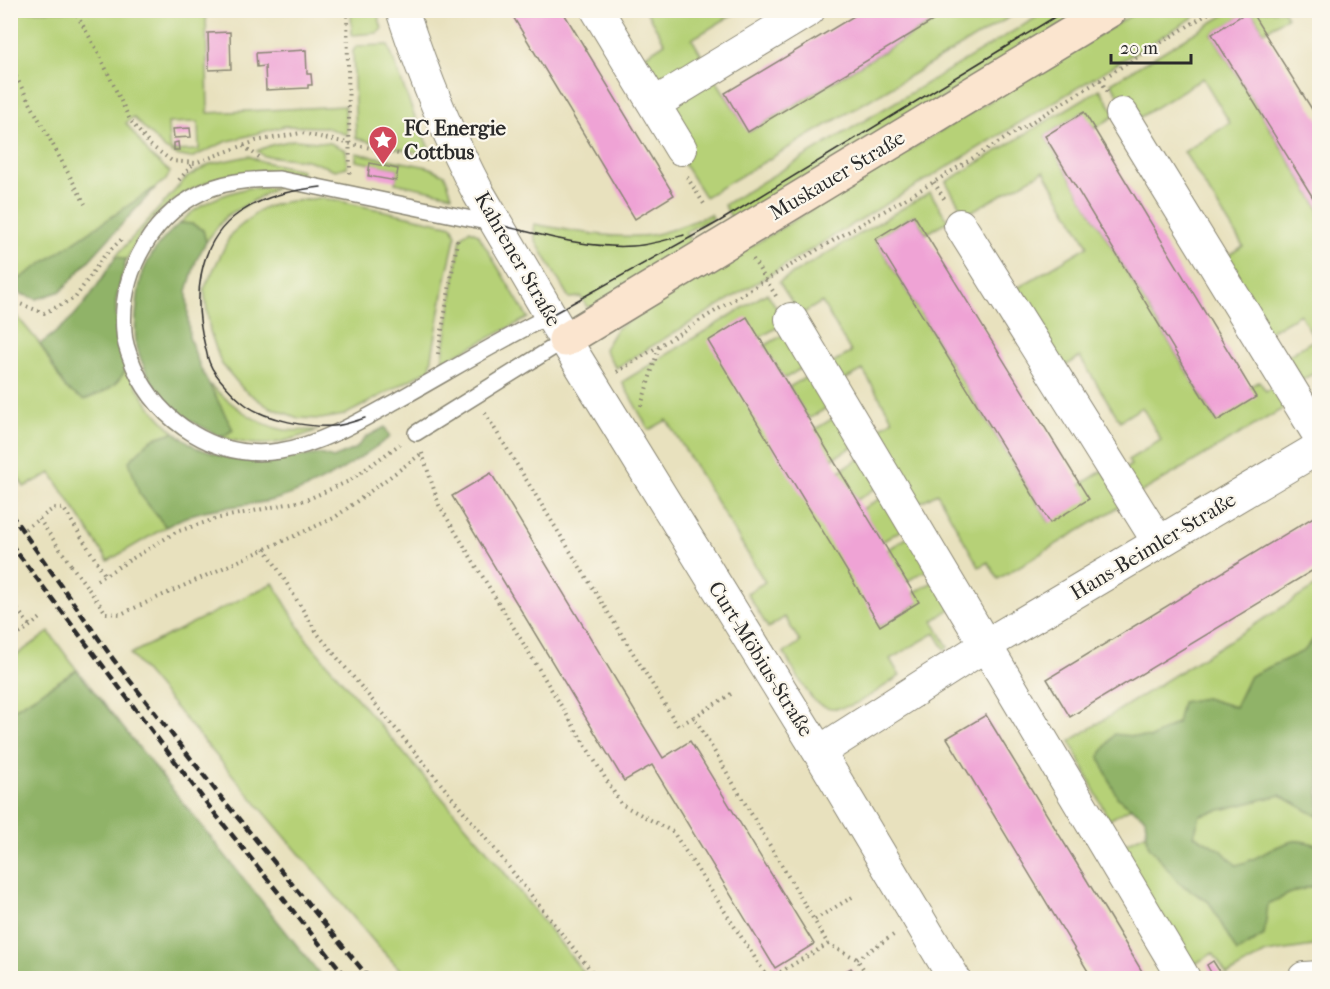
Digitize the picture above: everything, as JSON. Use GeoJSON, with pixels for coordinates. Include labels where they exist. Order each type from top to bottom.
{"type":"FeatureCollection","features":[{"type":"Feature","properties":{"kind":"street","name":"Kahrener Straße"},"geometry":{"type":"LineString","coordinates":[[402,10],[431,91],[466,170],[558,328]]}},
{"type":"Feature","properties":{"kind":"street"},"geometry":{"type":"LineString","coordinates":[[597,10],[654,104],[683,162]]}},
{"type":"Feature","properties":{"kind":"street"},"geometry":{"type":"LineString","coordinates":[[654,104],[809,10]]}},
{"type":"Feature","properties":{"kind":"street","name":"Muskauer Straße"},"geometry":{"type":"LineString","coordinates":[[558,328],[1110,10]]}},
{"type":"Feature","properties":{"kind":"street"},"geometry":{"type":"LineString","coordinates":[[1122,114],[1320,437]]}},
{"type":"Feature","properties":{"kind":"street"},"geometry":{"type":"LineString","coordinates":[[960,225],[1159,543]]}},
{"type":"Feature","properties":{"kind":"street"},"geometry":{"type":"LineString","coordinates":[[791,319],[1184,978]]}},
{"type":"Feature","properties":{"kind":"street","name":"Curt-Möbius-Straße"},"geometry":{"type":"LineString","coordinates":[[558,328],[819,752],[954,978]]}},
{"type":"Feature","properties":{"kind":"street","name":"Hans-Beimler-Straße"},"geometry":{"type":"LineString","coordinates":[[819,752],[986,645],[1320,447]]}},
{"type":"Feature","properties":{"kind":"street"},"geometry":{"type":"LineString","coordinates":[[1304,978],[1320,977]]}},
{"type":"Feature","properties":{"kind":"lane"},"geometry":{"type":"LineString","coordinates":[[499,225],[279,179],[252,179],[230,183],[193,197],[164,220],[143,246],[133,266],[127,287],[123,334],[130,359],[147,392],[179,427],[229,449],[267,453],[303,445],[365,418],[434,380],[558,328]]}},
{"type":"Feature","properties":{"kind":"lane"},"geometry":{"type":"LineString","coordinates":[[416,433],[476,396],[558,328]]}},
{"type":"Feature","properties":{"kind":"path"},"geometry":{"type":"LineString","coordinates":[[74,10],[97,50],[130,120],[137,129],[150,145],[172,160],[195,163]]}},
{"type":"Feature","properties":{"kind":"path"},"geometry":{"type":"LineString","coordinates":[[347,10],[350,182]]}},
{"type":"Feature","properties":{"kind":"path"},"geometry":{"type":"LineString","coordinates":[[614,374],[767,279],[934,182],[1214,10]]}},
{"type":"Feature","properties":{"kind":"path"},"geometry":{"type":"LineString","coordinates":[[1289,10],[1293,17]]}},
{"type":"Feature","properties":{"kind":"path"},"geometry":{"type":"LineString","coordinates":[[10,66],[85,204]]}},
{"type":"Feature","properties":{"kind":"path"},"geometry":{"type":"LineString","coordinates":[[171,188],[195,163],[256,141],[301,133],[466,170]]}},
{"type":"Feature","properties":{"kind":"path"},"geometry":{"type":"LineString","coordinates":[[683,162],[704,204]]}},
{"type":"Feature","properties":{"kind":"path"},"geometry":{"type":"LineString","coordinates":[[434,380],[462,217]]}},
{"type":"Feature","properties":{"kind":"path"},"geometry":{"type":"LineString","coordinates":[[10,300],[44,313],[75,298],[104,256],[131,229]]}},
{"type":"Feature","properties":{"kind":"path"},"geometry":{"type":"LineString","coordinates":[[748,251],[767,279]]}},
{"type":"Feature","properties":{"kind":"path"},"geometry":{"type":"LineString","coordinates":[[638,416],[659,346]]}},
{"type":"Feature","properties":{"kind":"path"},"geometry":{"type":"LineString","coordinates":[[476,396],[678,726],[731,694]]}},
{"type":"Feature","properties":{"kind":"path"},"geometry":{"type":"LineString","coordinates":[[97,580],[176,532],[215,519],[306,500],[349,481],[416,433],[439,505],[621,804],[673,832],[769,978],[828,944]]}},
{"type":"Feature","properties":{"kind":"path"},"geometry":{"type":"LineString","coordinates":[[39,519],[106,613],[121,614],[334,518],[422,453]]}},
{"type":"Feature","properties":{"kind":"path"},"geometry":{"type":"LineString","coordinates":[[25,529],[54,508],[64,509],[105,575]]}},
{"type":"Feature","properties":{"kind":"path"},"geometry":{"type":"LineString","coordinates":[[265,548],[317,633],[597,978]]}},
{"type":"Feature","properties":{"kind":"path"},"geometry":{"type":"LineString","coordinates":[[10,600],[30,626]]}},
{"type":"Feature","properties":{"kind":"path"},"geometry":{"type":"LineString","coordinates":[[10,641],[42,617]]}},
{"type":"Feature","properties":{"kind":"path"},"geometry":{"type":"LineString","coordinates":[[10,627],[17,636]]}},
{"type":"Feature","properties":{"kind":"path"},"geometry":{"type":"LineString","coordinates":[[694,717],[828,944],[857,959],[869,978]]}},
{"type":"Feature","properties":{"kind":"path"},"geometry":{"type":"LineString","coordinates":[[814,920],[854,896]]}},
{"type":"Feature","properties":{"kind":"path"},"geometry":{"type":"LineString","coordinates":[[857,959],[918,918]]}},
{"type":"Feature","properties":{"kind":"green space"},"geometry":{"type":"Polygon","coordinates":[[[10,11],[206,11],[208,113],[345,106],[347,135],[325,127],[284,126],[225,142],[191,158],[176,155],[165,149],[133,117],[126,123],[150,155],[170,172],[166,180],[12,284],[10,281],[10,11]],[[198,122],[168,123],[169,144],[172,151],[199,150],[198,122]]]}},
{"type":"Feature","properties":{"kind":"green space"},"geometry":{"type":"Polygon","coordinates":[[[351,11],[377,11],[382,29],[377,33],[352,35],[351,11]]]}},
{"type":"Feature","properties":{"kind":"green space"},"geometry":{"type":"Polygon","coordinates":[[[646,11],[739,11],[692,39],[706,63],[662,89],[643,57],[665,43],[646,11]]]}},
{"type":"Feature","properties":{"kind":"green space"},"geometry":{"type":"Polygon","coordinates":[[[951,11],[1020,11],[705,197],[680,158],[666,109],[716,80],[749,132],[951,11]]]}},
{"type":"Feature","properties":{"kind":"green space"},"geometry":{"type":"Polygon","coordinates":[[[1047,11],[1085,11],[735,223],[724,205],[1047,11]]]}},
{"type":"Feature","properties":{"kind":"green space"},"geometry":{"type":"Polygon","coordinates":[[[1138,11],[1204,11],[616,368],[604,349],[617,328],[1138,11]]]}},
{"type":"Feature","properties":{"kind":"green space"},"geometry":{"type":"Polygon","coordinates":[[[1231,11],[1250,11],[1212,34],[1319,209],[1319,370],[1297,383],[1283,359],[1315,339],[1300,314],[1268,333],[1224,258],[1243,246],[1184,152],[1230,123],[1203,78],[1134,121],[1111,83],[1231,11]]]}},
{"type":"Feature","properties":{"kind":"green space"},"geometry":{"type":"Polygon","coordinates":[[[1251,11],[1284,11],[1287,17],[1264,32],[1251,11]]]}},
{"type":"Feature","properties":{"kind":"green space"},"geometry":{"type":"Polygon","coordinates":[[[388,45],[432,155],[356,138],[353,51],[357,46],[388,45]]]}},
{"type":"Feature","properties":{"kind":"green space"},"geometry":{"type":"Polygon","coordinates":[[[1100,89],[1116,115],[1094,129],[1083,112],[1045,136],[1216,420],[1249,387],[1259,381],[1266,391],[1276,386],[1284,408],[1137,495],[1123,470],[1131,465],[1128,460],[1161,440],[1142,407],[1120,421],[1080,357],[1062,368],[1014,290],[1088,246],[1044,171],[965,215],[946,182],[1100,89]]]}},
{"type":"Feature","properties":{"kind":"green space"},"geometry":{"type":"Polygon","coordinates":[[[294,140],[330,143],[346,150],[347,167],[335,170],[307,160],[264,156],[257,151],[294,140]]]}},
{"type":"Feature","properties":{"kind":"green space"},"geometry":{"type":"Polygon","coordinates":[[[356,153],[428,167],[445,175],[452,195],[395,183],[398,169],[356,161],[356,153]]]}},
{"type":"Feature","properties":{"kind":"green space"},"geometry":{"type":"Polygon","coordinates":[[[249,156],[260,161],[302,170],[301,175],[273,171],[247,172],[198,186],[170,204],[157,216],[142,232],[126,260],[116,256],[186,178],[210,164],[249,156]]]}},
{"type":"Feature","properties":{"kind":"green space"},"geometry":{"type":"Polygon","coordinates":[[[156,187],[61,291],[37,299],[21,294],[12,284],[156,187]]]}},
{"type":"Feature","properties":{"kind":"green space"},"geometry":{"type":"Polygon","coordinates":[[[247,188],[276,188],[226,216],[206,242],[203,230],[192,224],[180,223],[195,210],[211,201],[247,188]]]}},
{"type":"Feature","properties":{"kind":"green space"},"geometry":{"type":"Polygon","coordinates":[[[930,192],[948,221],[926,234],[914,215],[875,239],[1049,522],[1080,485],[1103,470],[1124,504],[998,579],[988,562],[979,567],[937,493],[914,506],[871,433],[893,420],[863,370],[840,382],[830,365],[851,352],[822,302],[800,315],[779,282],[930,192]]]}},
{"type":"Feature","properties":{"kind":"green space"},"geometry":{"type":"Polygon","coordinates":[[[320,198],[452,226],[456,235],[445,282],[430,369],[344,415],[321,419],[298,418],[267,406],[243,389],[221,363],[210,331],[204,289],[231,234],[261,209],[283,202],[320,198]]]}},
{"type":"Feature","properties":{"kind":"green space"},"geometry":{"type":"Polygon","coordinates":[[[711,214],[713,218],[685,232],[692,243],[719,227],[722,232],[595,307],[587,307],[581,297],[569,298],[535,240],[534,224],[600,235],[640,236],[667,231],[711,214]]]}},
{"type":"Feature","properties":{"kind":"green space"},"geometry":{"type":"Polygon","coordinates":[[[180,223],[192,224],[203,230],[206,242],[196,261],[187,291],[189,337],[201,369],[233,430],[222,437],[186,418],[168,403],[149,377],[137,347],[137,308],[144,270],[159,244],[180,223]]]}},
{"type":"Feature","properties":{"kind":"green space"},"geometry":{"type":"Polygon","coordinates":[[[470,230],[478,234],[528,318],[442,362],[461,237],[470,230]]]}},
{"type":"Feature","properties":{"kind":"green space"},"geometry":{"type":"Polygon","coordinates":[[[116,256],[126,260],[116,301],[117,334],[127,367],[119,380],[109,388],[84,400],[66,389],[40,344],[65,325],[83,305],[116,256]]]}},
{"type":"Feature","properties":{"kind":"green space"},"geometry":{"type":"Polygon","coordinates":[[[767,293],[786,322],[759,338],[880,626],[918,603],[913,593],[938,579],[954,606],[933,621],[948,647],[945,650],[935,633],[890,659],[900,676],[859,702],[836,708],[825,707],[815,701],[798,678],[784,653],[800,642],[785,617],[768,628],[747,593],[765,582],[667,420],[649,430],[622,382],[767,293]]]}},
{"type":"Feature","properties":{"kind":"green space"},"geometry":{"type":"Polygon","coordinates":[[[11,309],[40,344],[66,389],[127,367],[147,403],[174,432],[152,439],[139,493],[166,527],[108,561],[51,473],[24,487],[11,465],[11,309]]]}},
{"type":"Feature","properties":{"kind":"green space"},"geometry":{"type":"Polygon","coordinates":[[[788,332],[808,364],[784,379],[764,346],[788,332]]]}},
{"type":"Feature","properties":{"kind":"green space"},"geometry":{"type":"Polygon","coordinates":[[[813,373],[832,405],[808,419],[789,387],[813,373]]]}},
{"type":"Feature","properties":{"kind":"green space"},"geometry":{"type":"Polygon","coordinates":[[[209,384],[242,411],[260,422],[280,429],[318,430],[270,444],[248,443],[222,437],[233,430],[209,384]]]}},
{"type":"Feature","properties":{"kind":"green space"},"geometry":{"type":"Polygon","coordinates":[[[838,415],[856,445],[832,459],[814,430],[838,415]]]}},
{"type":"Feature","properties":{"kind":"green space"},"geometry":{"type":"Polygon","coordinates":[[[385,427],[390,437],[323,481],[277,499],[194,514],[166,527],[139,493],[129,461],[152,439],[174,432],[197,448],[226,457],[261,462],[320,454],[333,458],[355,449],[366,437],[385,427]]]}},
{"type":"Feature","properties":{"kind":"green space"},"geometry":{"type":"Polygon","coordinates":[[[862,457],[879,486],[857,500],[839,471],[862,457]]]}},
{"type":"Feature","properties":{"kind":"green space"},"geometry":{"type":"Polygon","coordinates":[[[886,495],[906,527],[882,542],[862,509],[886,495]]]}},
{"type":"Feature","properties":{"kind":"green space"},"geometry":{"type":"Polygon","coordinates":[[[910,536],[930,568],[906,582],[887,550],[910,536]]]}},
{"type":"Feature","properties":{"kind":"green space"},"geometry":{"type":"Polygon","coordinates":[[[273,583],[307,640],[485,848],[588,978],[408,978],[376,944],[130,654],[273,583]]]}},
{"type":"Feature","properties":{"kind":"green space"},"geometry":{"type":"Polygon","coordinates":[[[1319,584],[1319,633],[1304,651],[1250,676],[1235,707],[1205,698],[1177,723],[1151,738],[1117,797],[1131,808],[1109,820],[1070,741],[1319,584]]]}},
{"type":"Feature","properties":{"kind":"green space"},"geometry":{"type":"Polygon","coordinates":[[[49,632],[77,670],[11,711],[11,659],[49,632]]]}},
{"type":"Feature","properties":{"kind":"green space"},"geometry":{"type":"Polygon","coordinates":[[[1319,633],[1319,817],[1280,795],[1200,815],[1194,835],[1221,850],[1236,865],[1287,843],[1298,841],[1319,845],[1319,884],[1293,892],[1268,904],[1264,935],[1237,952],[1209,902],[1179,883],[1148,845],[1145,818],[1117,797],[1099,757],[1114,734],[1151,738],[1177,723],[1182,702],[1205,698],[1235,707],[1250,676],[1304,651],[1319,633]]]}},
{"type":"Feature","properties":{"kind":"green space"},"geometry":{"type":"Polygon","coordinates":[[[77,670],[323,978],[11,978],[11,711],[77,670]]]}},
{"type":"Feature","properties":{"kind":"green space"},"geometry":{"type":"Polygon","coordinates":[[[1280,795],[1319,817],[1319,845],[1298,841],[1287,843],[1236,866],[1221,850],[1194,835],[1200,815],[1280,795]]]}},
{"type":"Feature","properties":{"kind":"green space"},"geometry":{"type":"Polygon","coordinates":[[[1147,833],[1148,845],[1179,883],[1209,902],[1237,952],[1264,935],[1267,904],[1293,892],[1319,884],[1319,945],[1266,953],[1227,975],[1213,953],[1190,967],[1118,847],[1147,833]]]}},
{"type":"Feature","properties":{"kind":"building"},"geometry":{"type":"Polygon","coordinates":[[[509,10],[562,10],[674,195],[635,219],[509,10]]]}},
{"type":"Feature","properties":{"kind":"building"},"geometry":{"type":"Polygon","coordinates":[[[864,10],[951,10],[748,132],[725,93],[864,10]]]}},
{"type":"Feature","properties":{"kind":"building"},"geometry":{"type":"Polygon","coordinates":[[[1250,10],[1320,122],[1320,209],[1212,34],[1250,10]]]}},
{"type":"Feature","properties":{"kind":"building"},"geometry":{"type":"Polygon","coordinates":[[[230,32],[231,69],[209,70],[208,33],[230,32]]]}},
{"type":"Feature","properties":{"kind":"building"},"geometry":{"type":"Polygon","coordinates":[[[306,50],[307,74],[311,74],[312,85],[308,85],[308,88],[266,90],[265,66],[257,67],[256,53],[306,50]]]}},
{"type":"Feature","properties":{"kind":"building"},"geometry":{"type":"Polygon","coordinates":[[[1084,112],[1256,397],[1217,421],[1045,136],[1084,112]]]}},
{"type":"Feature","properties":{"kind":"building"},"geometry":{"type":"Polygon","coordinates":[[[190,128],[191,137],[174,138],[173,129],[190,128]]]}},
{"type":"Feature","properties":{"kind":"building"},"geometry":{"type":"Polygon","coordinates":[[[178,142],[179,150],[174,150],[174,143],[178,142]]]}},
{"type":"Feature","properties":{"kind":"building"},"geometry":{"type":"Polygon","coordinates":[[[370,163],[398,169],[396,181],[368,176],[370,163]]]}},
{"type":"Feature","properties":{"kind":"building"},"geometry":{"type":"Polygon","coordinates":[[[914,215],[1089,499],[1050,523],[875,239],[914,215]]]}},
{"type":"Feature","properties":{"kind":"building"},"geometry":{"type":"Polygon","coordinates":[[[747,317],[919,602],[880,626],[708,341],[747,317]]]}},
{"type":"Feature","properties":{"kind":"building"},"geometry":{"type":"Polygon","coordinates":[[[491,473],[663,758],[690,741],[814,944],[775,968],[652,765],[624,781],[452,496],[491,473]]]}},
{"type":"Feature","properties":{"kind":"building"},"geometry":{"type":"Polygon","coordinates":[[[1320,513],[1320,566],[1070,717],[1047,679],[1320,513]]]}},
{"type":"Feature","properties":{"kind":"building"},"geometry":{"type":"Polygon","coordinates":[[[986,715],[1146,978],[1092,978],[947,738],[986,715]]]}},
{"type":"Feature","properties":{"kind":"building"},"geometry":{"type":"Polygon","coordinates":[[[1213,961],[1220,972],[1213,976],[1207,965],[1213,961]]]}},
{"type":"Feature","properties":{"kind":"building"},"geometry":{"type":"Polygon","coordinates":[[[851,968],[857,978],[834,978],[851,968]]]}},
{"type":"Feature","properties":{"kind":"tram line"},"geometry":{"type":"LineString","coordinates":[[551,315],[720,221],[1066,10]]}},
{"type":"Feature","properties":{"kind":"tram line"},"geometry":{"type":"LineString","coordinates":[[321,187],[268,198],[239,213],[225,225],[206,256],[201,274],[199,292],[201,328],[212,369],[231,392],[255,410],[276,419],[313,426],[338,425],[365,418]]}},
{"type":"Feature","properties":{"kind":"tram line"},"geometry":{"type":"LineString","coordinates":[[499,225],[566,240],[616,246],[646,245],[684,235]]}},
{"type":"Feature","properties":{"kind":"railway"},"geometry":{"type":"LineString","coordinates":[[10,513],[113,659],[220,796],[369,978]]}},
{"type":"Feature","properties":{"kind":"railway"},"geometry":{"type":"LineString","coordinates":[[10,543],[208,805],[347,978]]}},
{"type":"Feature","properties":{"kind":"place","name":"FC Energie Cottbus"},"geometry":{"type":"Point","coordinates":[383,166]}}]}
